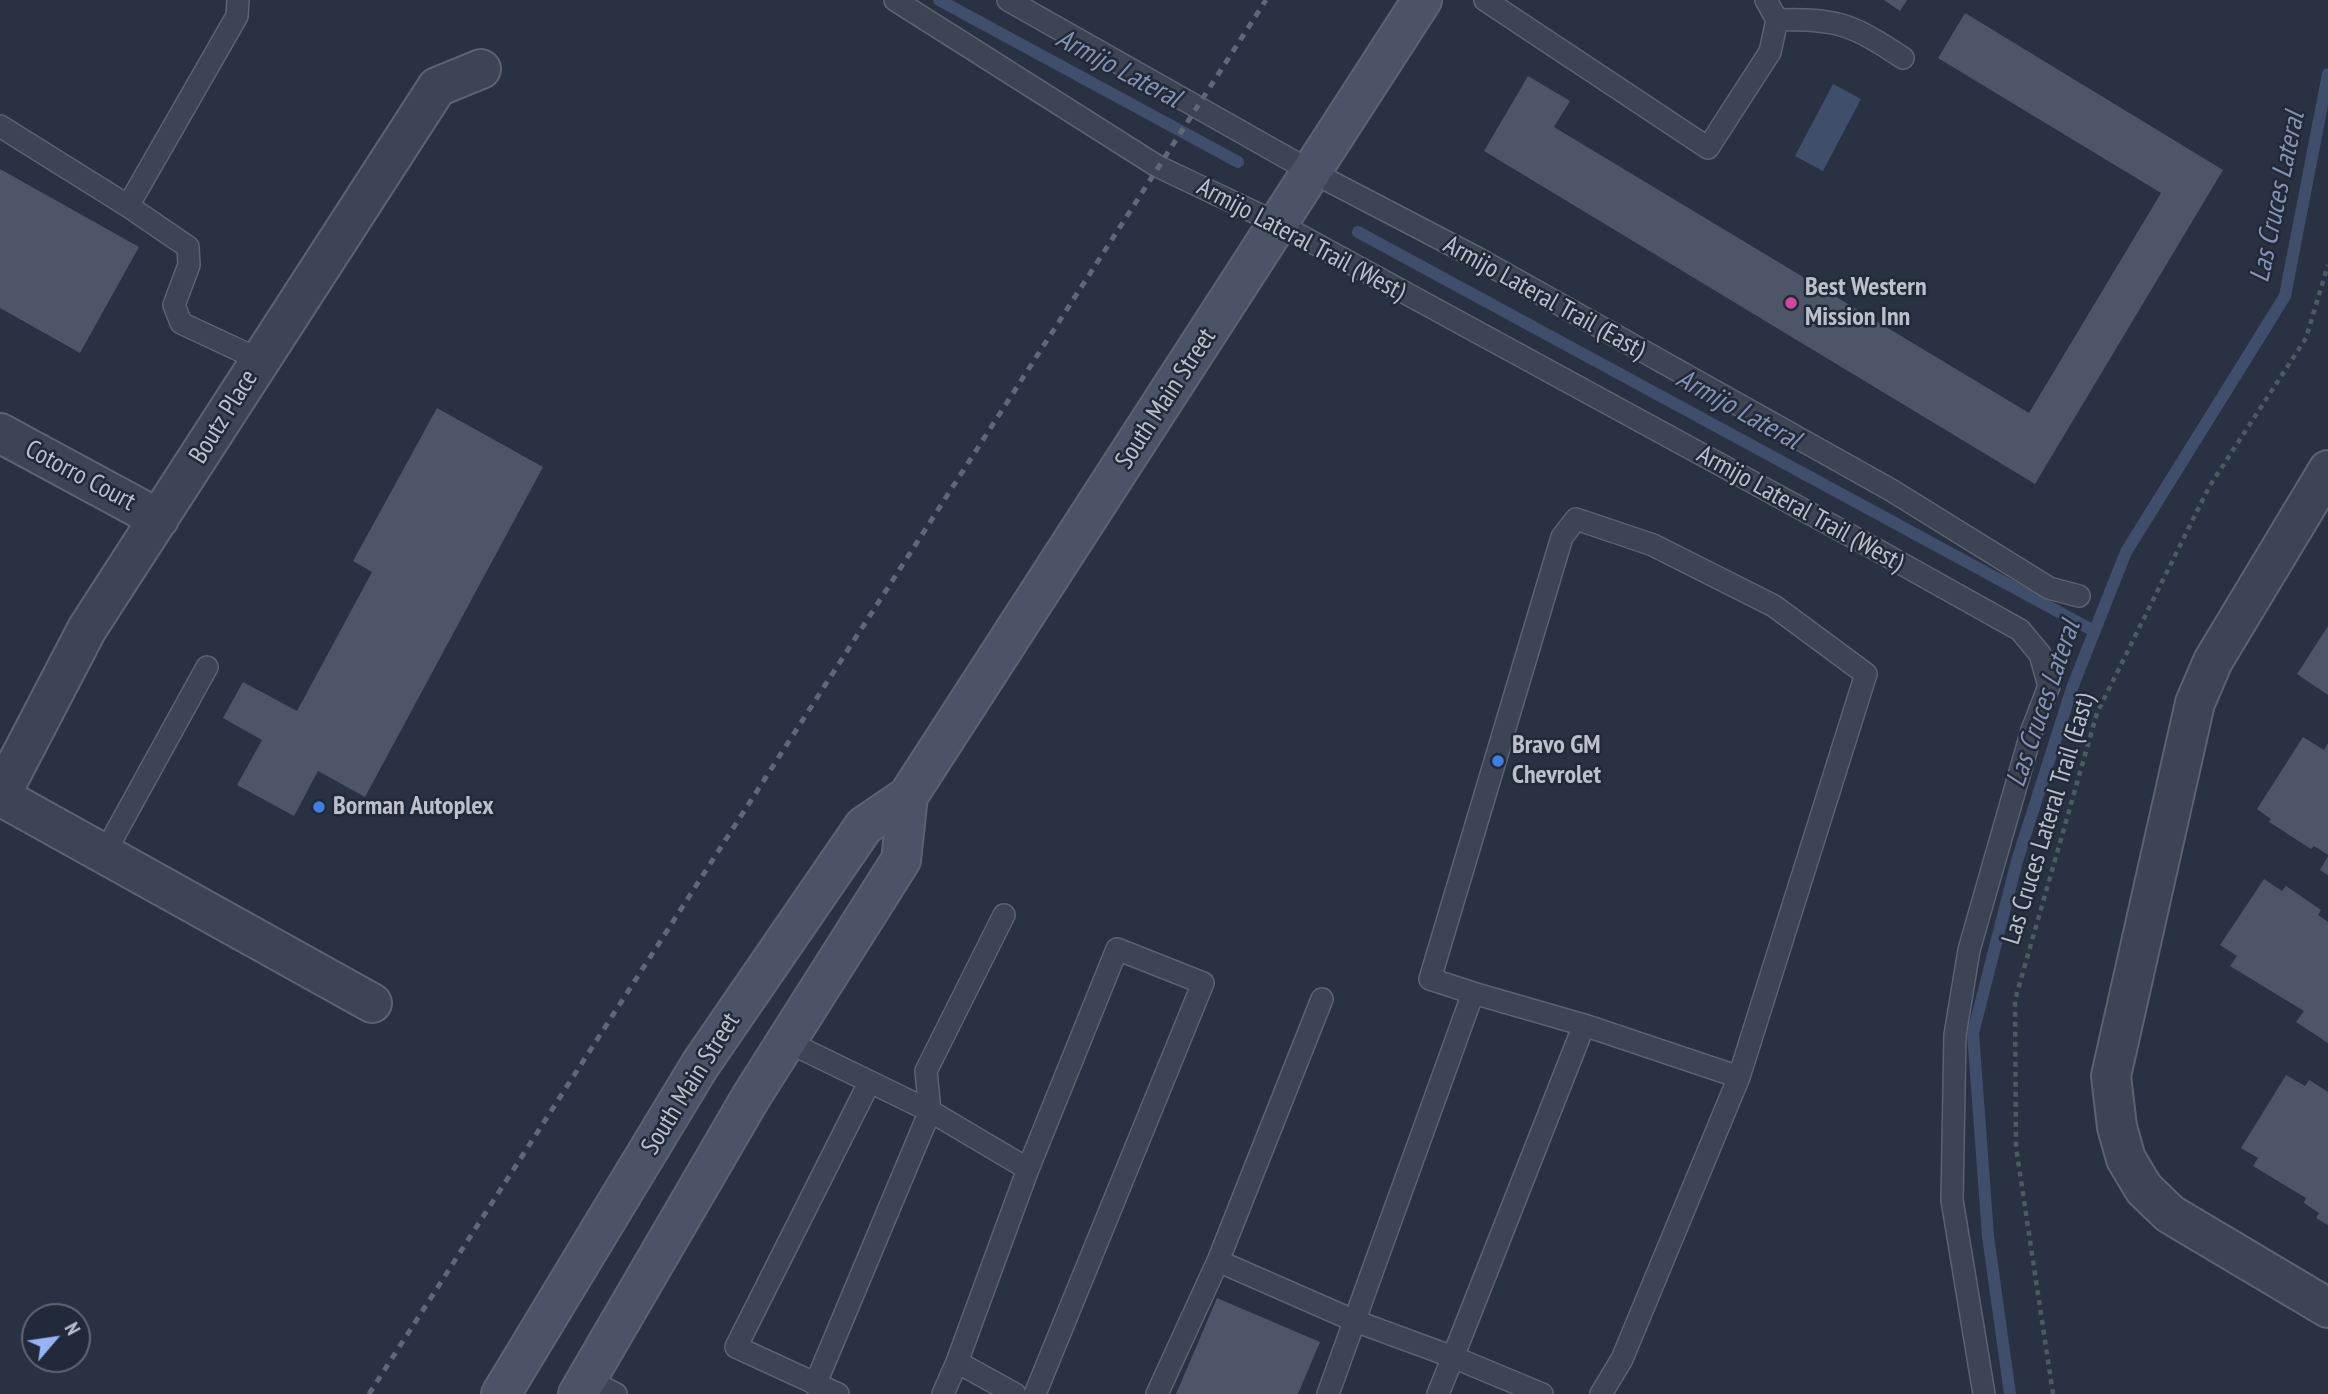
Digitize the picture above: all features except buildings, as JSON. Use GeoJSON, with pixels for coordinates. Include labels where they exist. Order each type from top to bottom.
{"type":"FeatureCollection","features":[{"type":"Feature","properties":{"kind":"main road","name":"South Main Street"},"geometry":{"type":"LineString","coordinates":[[501,1394],[699,1065],[864,827],[908,796],[1422,0]]}},
{"type":"Feature","properties":{"kind":"main road","name":"South Main Street"},"geometry":{"type":"LineString","coordinates":[[594,1389],[786,1041],[901,860],[908,796]]}},
{"type":"Feature","properties":{"kind":"street","name":"Boutz Place"},"geometry":{"type":"LineString","coordinates":[[0,796],[10,749],[438,87],[481,69]]}},
{"type":"Feature","properties":{"kind":"street","name":"Cotorro Court"},"geometry":{"type":"LineString","coordinates":[[0,433],[159,519]]}},
{"type":"Feature","properties":{"kind":"street"},"geometry":{"type":"LineString","coordinates":[[2328,470],[2213,662],[2195,703],[2111,1076],[2117,1127],[2126,1159],[2144,1189],[2170,1214],[2328,1308]]}},
{"type":"Feature","properties":{"kind":"street"},"geometry":{"type":"LineString","coordinates":[[0,796],[372,1003]]}},
{"type":"Feature","properties":{"kind":"lane"},"geometry":{"type":"LineString","coordinates":[[128,206],[237,16],[238,0]]}},
{"type":"Feature","properties":{"kind":"lane","name":"Armijo Lateral Trail (West)"},"geometry":{"type":"LineString","coordinates":[[895,0],[1157,166],[1279,224],[2020,630],[2040,654],[2049,686],[2032,730],[1969,950],[1955,1035],[1952,1200],[1984,1394]]}},
{"type":"Feature","properties":{"kind":"lane","name":"Armijo Lateral Trail (East)"},"geometry":{"type":"LineString","coordinates":[[1008,0],[1312,172],[1477,258],[1891,490],[2049,588],[2079,596]]}},
{"type":"Feature","properties":{"kind":"lane"},"geometry":{"type":"LineString","coordinates":[[1485,0],[1708,148],[1770,52],[1777,20],[1766,0]]}},
{"type":"Feature","properties":{"kind":"lane"},"geometry":{"type":"LineString","coordinates":[[1777,20],[1835,21],[1860,30],[1903,58]]}},
{"type":"Feature","properties":{"kind":"lane"},"geometry":{"type":"LineString","coordinates":[[0,126],[188,247],[189,265],[174,305],[181,323],[260,360]]}},
{"type":"Feature","properties":{"kind":"lane"},"geometry":{"type":"LineString","coordinates":[[1601,1394],[1622,1359],[1739,1077],[1866,674],[1774,606],[1653,545],[1576,519],[1562,537],[1430,979],[1584,1025],[1739,1077]]}},
{"type":"Feature","properties":{"kind":"lane"},"geometry":{"type":"LineString","coordinates":[[104,854],[207,667]]}},
{"type":"Feature","properties":{"kind":"lane"},"geometry":{"type":"LineString","coordinates":[[815,1385],[930,1111],[926,1072],[1004,915]]}},
{"type":"Feature","properties":{"kind":"lane"},"geometry":{"type":"LineString","coordinates":[[943,1394],[1028,1169],[1117,949],[1203,983],[1035,1394]]}},
{"type":"Feature","properties":{"kind":"lane"},"geometry":{"type":"LineString","coordinates":[[1328,1394],[1473,993]]}},
{"type":"Feature","properties":{"kind":"lane"},"geometry":{"type":"LineString","coordinates":[[1157,1394],[1218,1262],[1322,999]]}},
{"type":"Feature","properties":{"kind":"lane"},"geometry":{"type":"LineString","coordinates":[[1438,1394],[1584,1025]]}},
{"type":"Feature","properties":{"kind":"lane"},"geometry":{"type":"LineString","coordinates":[[786,1041],[930,1111],[1028,1169]]}},
{"type":"Feature","properties":{"kind":"lane"},"geometry":{"type":"LineString","coordinates":[[838,1394],[736,1347],[869,1083]]}},
{"type":"Feature","properties":{"kind":"lane"},"geometry":{"type":"LineString","coordinates":[[1218,1262],[1355,1321],[1453,1357],[1542,1394]]}},
{"type":"Feature","properties":{"kind":"lane"},"geometry":{"type":"LineString","coordinates":[[957,1362],[1015,1394]]}},
{"type":"Feature","properties":{"kind":"path","name":"Las Cruces Lateral Trail (East)"},"geometry":{"type":"LineString","coordinates":[[2053,1394],[2016,1147],[2015,1000],[2097,713],[2209,487],[2306,338],[2328,264]]}},
{"type":"Feature","properties":{"kind":"water"},"geometry":{"type":"Polygon","coordinates":[[[1833,84],[1861,99],[1823,171],[1795,156],[1833,84]]]}},
{"type":"Feature","properties":{"kind":"waterway","name":"Armijo Lateral"},"geometry":{"type":"LineString","coordinates":[[939,0],[1238,162]]}},
{"type":"Feature","properties":{"kind":"waterway","name":"Las Cruces Lateral"},"geometry":{"type":"LineString","coordinates":[[2010,1394],[1988,1236],[1973,1033],[2017,861],[2072,688],[2126,552],[2285,296],[2328,74]]}},
{"type":"Feature","properties":{"kind":"waterway","name":"Armijo Lateral"},"geometry":{"type":"LineString","coordinates":[[1358,232],[2094,631]]}},
{"type":"Feature","properties":{"kind":"railway"},"geometry":{"type":"LineString","coordinates":[[369,1394],[1266,0]]}},
{"type":"Feature","properties":{"kind":"place","name":"Best Western Mission Inn"},"geometry":{"type":"Point","coordinates":[1791,303]}},
{"type":"Feature","properties":{"kind":"place","name":"Bravo GM Chevrolet"},"geometry":{"type":"Point","coordinates":[1498,761]}},
{"type":"Feature","properties":{"kind":"place","name":"Borman Autoplex"},"geometry":{"type":"Point","coordinates":[319,807]}}]}
